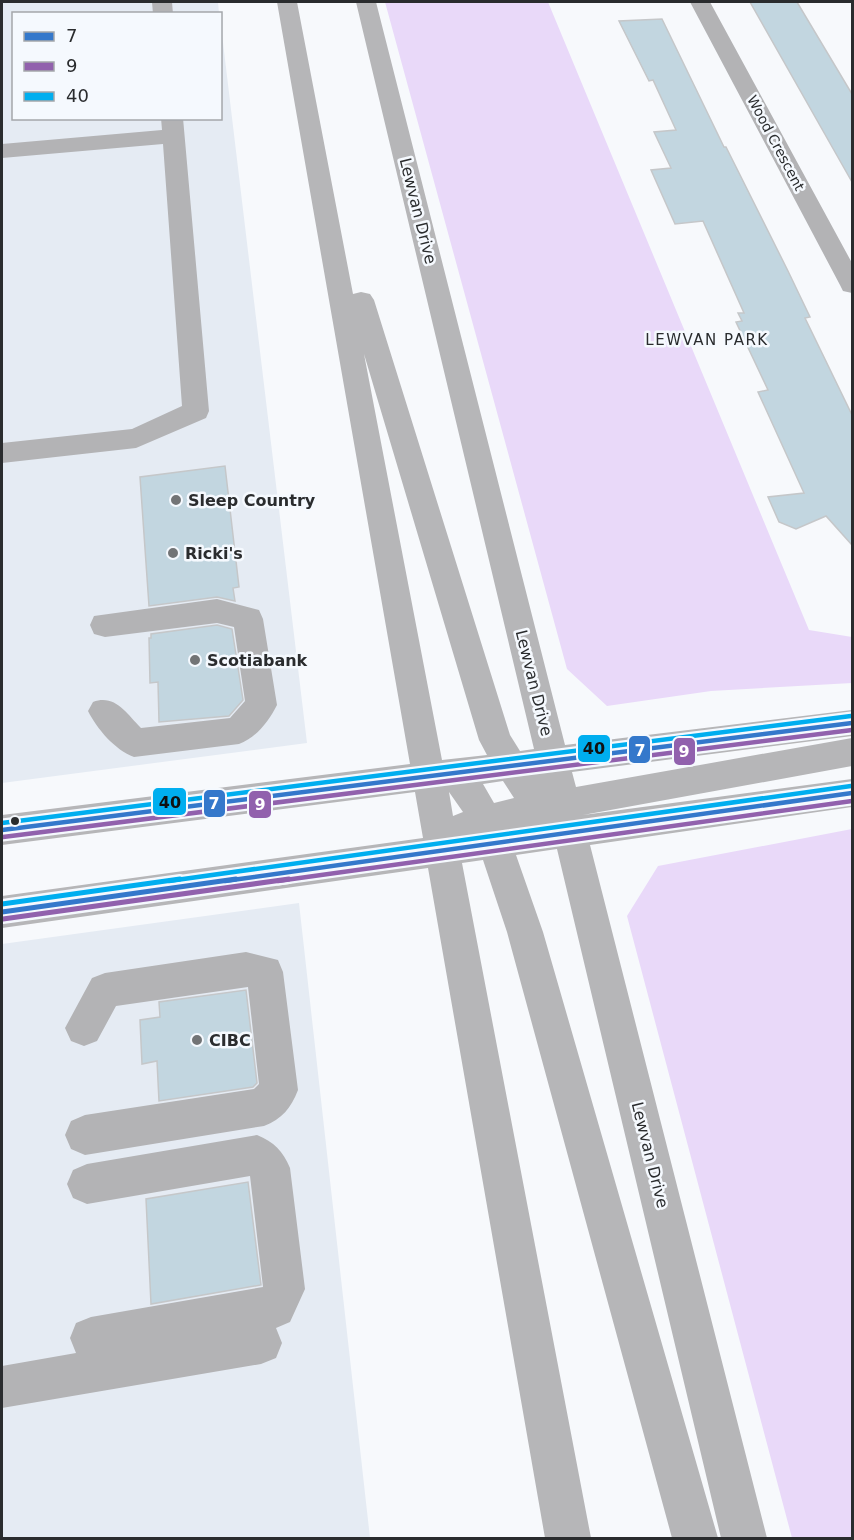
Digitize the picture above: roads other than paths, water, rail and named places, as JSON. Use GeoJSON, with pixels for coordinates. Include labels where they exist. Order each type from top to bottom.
{"type":"FeatureCollection","features":[{"type":"Feature","properties":{"kind":"main road"},"geometry":{"type":"LineString","coordinates":[[287,2],[568,1539]]}},
{"type":"Feature","properties":{"kind":"main road","name":"Lewvan Drive"},"geometry":{"type":"LineString","coordinates":[[366,2],[553,759],[560,815],[744,1539]]}},
{"type":"Feature","properties":{"kind":"main road"},"geometry":{"type":"LineString","coordinates":[[313,140],[482,704],[495,740],[529,793],[560,815],[852,793]]}},
{"type":"Feature","properties":{"kind":"main road"},"geometry":{"type":"LineString","coordinates":[[2,830],[852,723]]}},
{"type":"Feature","properties":{"kind":"main road"},"geometry":{"type":"LineString","coordinates":[[2,912],[442,850],[490,831],[852,752]]}},
{"type":"Feature","properties":{"kind":"main road"},"geometry":{"type":"LineString","coordinates":[[429,776],[459,781],[468,788],[490,831],[528,943],[695,1539]]}},
{"type":"Feature","properties":{"kind":"street","name":"Wood Crescent"},"geometry":{"type":"LineString","coordinates":[[700,2],[852,285]]}},
{"type":"Feature","properties":{"kind":"street"},"geometry":{"type":"LineString","coordinates":[[2,151],[172,127],[196,411],[136,438],[2,453]]}},
{"type":"Feature","properties":{"kind":"street"},"geometry":{"type":"LineString","coordinates":[[104,711],[134,743],[239,730],[261,705],[248,619],[217,611],[105,625]]}},
{"type":"Feature","properties":{"kind":"street"},"geometry":{"type":"LineString","coordinates":[[84,1028],[105,990],[246,969],[265,972],[279,1089],[264,1107],[85,1135]]}},
{"type":"Feature","properties":{"kind":"street"},"geometry":{"type":"LineString","coordinates":[[87,1184],[257,1155],[270,1167],[284,1289],[275,1307],[91,1338]]}},
{"type":"Feature","properties":{"kind":"street"},"geometry":{"type":"LineString","coordinates":[[2,1387],[261,1343]]}},
{"type":"Feature","properties":{"kind":"place","name":"Sleep Country"},"geometry":{"type":"Point","coordinates":[176,500]}},
{"type":"Feature","properties":{"kind":"place","name":"Ricki's"},"geometry":{"type":"Point","coordinates":[173,553]}},
{"type":"Feature","properties":{"kind":"place","name":"Scotiabank"},"geometry":{"type":"Point","coordinates":[195,660]}},
{"type":"Feature","properties":{"kind":"place","name":"CIBC"},"geometry":{"type":"Point","coordinates":[197,1040]}},
{"type":"Feature","properties":{"kind":"district","name":"LEWVAN PARK"},"geometry":{"type":"Point","coordinates":[707,340]}}]}
